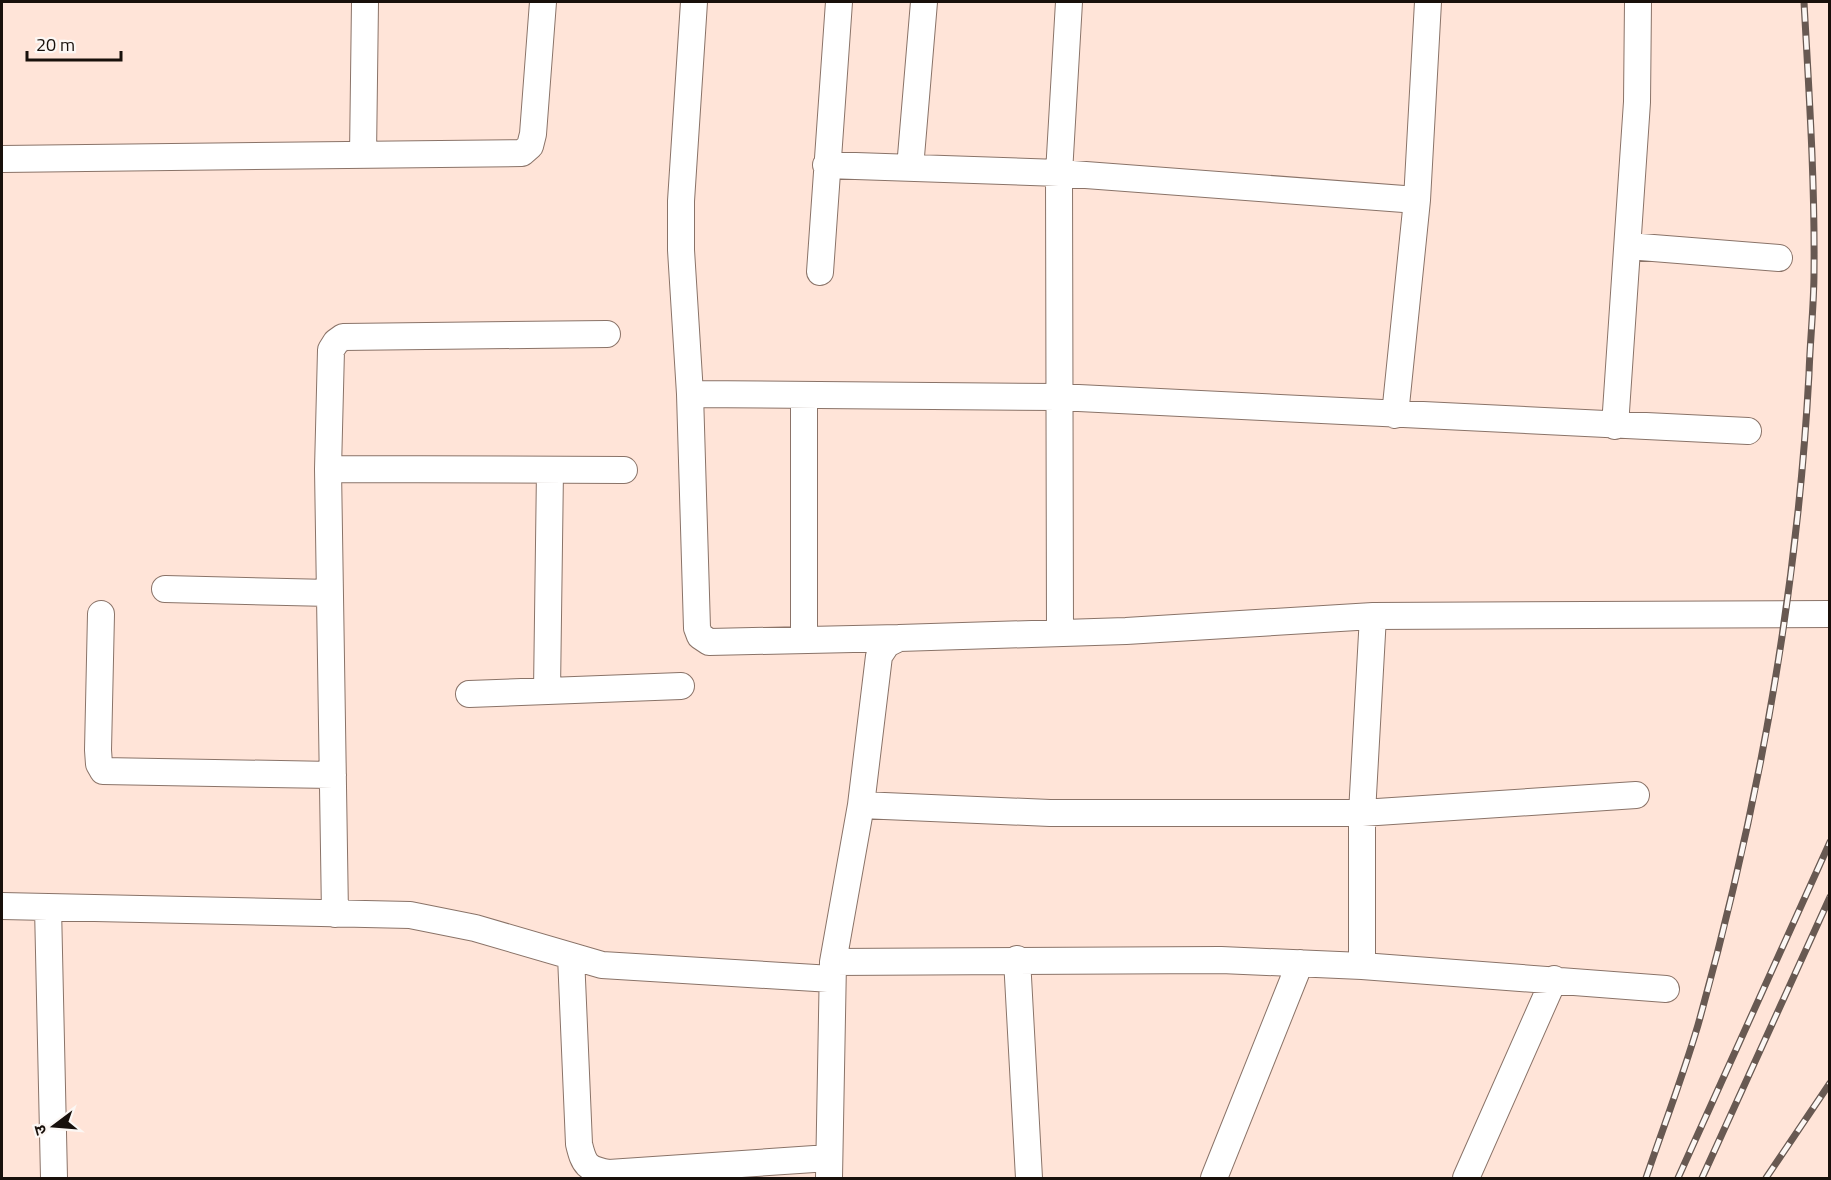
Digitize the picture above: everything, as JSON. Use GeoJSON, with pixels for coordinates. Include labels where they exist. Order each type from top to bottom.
{"type":"FeatureCollection","features":[{"type":"Feature","properties":{"kind":"street"},"geometry":{"type":"LineString","coordinates":[[363,156],[365,2]]}},
{"type":"Feature","properties":{"kind":"street"},"geometry":{"type":"LineString","coordinates":[[2,159],[522,153],[530,146],[533,134],[543,2]]}},
{"type":"Feature","properties":{"kind":"street"},"geometry":{"type":"LineString","coordinates":[[694,2],[681,201],[681,250],[690,394],[697,628],[700,636],[709,642],[1060,633],[1373,616],[1830,614]]}},
{"type":"Feature","properties":{"kind":"street"},"geometry":{"type":"LineString","coordinates":[[820,272],[839,2]]}},
{"type":"Feature","properties":{"kind":"street"},"geometry":{"type":"LineString","coordinates":[[910,168],[924,2]]}},
{"type":"Feature","properties":{"kind":"street"},"geometry":{"type":"LineString","coordinates":[[1060,633],[1059,173],[1069,2]]}},
{"type":"Feature","properties":{"kind":"street"},"geometry":{"type":"LineString","coordinates":[[1395,415],[1417,200],[1428,2]]}},
{"type":"Feature","properties":{"kind":"street"},"geometry":{"type":"LineString","coordinates":[[1615,426],[1637,102],[1638,2]]}},
{"type":"Feature","properties":{"kind":"street"},"geometry":{"type":"LineString","coordinates":[[826,165],[1059,173],[1417,200]]}},
{"type":"Feature","properties":{"kind":"street"},"geometry":{"type":"LineString","coordinates":[[1628,246],[1779,258]]}},
{"type":"Feature","properties":{"kind":"street"},"geometry":{"type":"LineString","coordinates":[[335,914],[328,469],[331,350],[343,337],[607,334]]}},
{"type":"Feature","properties":{"kind":"street"},"geometry":{"type":"LineString","coordinates":[[690,394],[1058,397],[1748,431]]}},
{"type":"Feature","properties":{"kind":"street"},"geometry":{"type":"LineString","coordinates":[[804,395],[804,640]]}},
{"type":"Feature","properties":{"kind":"street"},"geometry":{"type":"LineString","coordinates":[[328,469],[624,470]]}},
{"type":"Feature","properties":{"kind":"street"},"geometry":{"type":"LineString","coordinates":[[547,691],[550,470]]}},
{"type":"Feature","properties":{"kind":"street"},"geometry":{"type":"LineString","coordinates":[[165,590],[330,593]]}},
{"type":"Feature","properties":{"kind":"street"},"geometry":{"type":"LineString","coordinates":[[101,614],[98,750],[99,764],[103,771],[333,775]]}},
{"type":"Feature","properties":{"kind":"street"},"geometry":{"type":"LineString","coordinates":[[1362,966],[1362,813],[1373,616]]}},
{"type":"Feature","properties":{"kind":"street"},"geometry":{"type":"LineString","coordinates":[[571,957],[579,1144],[583,1161],[593,1170],[609,1173],[829,1168],[832,970],[861,805],[879,656],[887,644],[899,638]]}},
{"type":"Feature","properties":{"kind":"street"},"geometry":{"type":"LineString","coordinates":[[469,694],[681,686]]}},
{"type":"Feature","properties":{"kind":"street"},"geometry":{"type":"LineString","coordinates":[[861,805],[1050,813],[1362,813],[1636,795]]}},
{"type":"Feature","properties":{"kind":"street"},"geometry":{"type":"LineString","coordinates":[[2,906],[410,915],[437,919],[602,965],[631,968],[832,970],[1017,959],[1221,960],[1362,966],[1666,989]]}},
{"type":"Feature","properties":{"kind":"street"},"geometry":{"type":"LineString","coordinates":[[48,907],[54,1179]]}},
{"type":"Feature","properties":{"kind":"street"},"geometry":{"type":"LineString","coordinates":[[1017,959],[1029,1179]]}},
{"type":"Feature","properties":{"kind":"street"},"geometry":{"type":"LineString","coordinates":[[1214,1179],[1300,963]]}},
{"type":"Feature","properties":{"kind":"street"},"geometry":{"type":"LineString","coordinates":[[1466,1179],[1554,979]]}},
{"type":"Feature","properties":{"kind":"railway"},"geometry":{"type":"LineString","coordinates":[[1646,1178],[1692,1044],[1720,945],[1756,784],[1772,702],[1784,621],[1803,457],[1814,285],[1813,171],[1804,2]]}},
{"type":"Feature","properties":{"kind":"railway"},"geometry":{"type":"LineString","coordinates":[[1678,1178],[1830,842]]}},
{"type":"Feature","properties":{"kind":"railway"},"geometry":{"type":"LineString","coordinates":[[1702,1178],[1830,897]]}},
{"type":"Feature","properties":{"kind":"railway"},"geometry":{"type":"LineString","coordinates":[[1766,1178],[1830,1083]]}}]}
